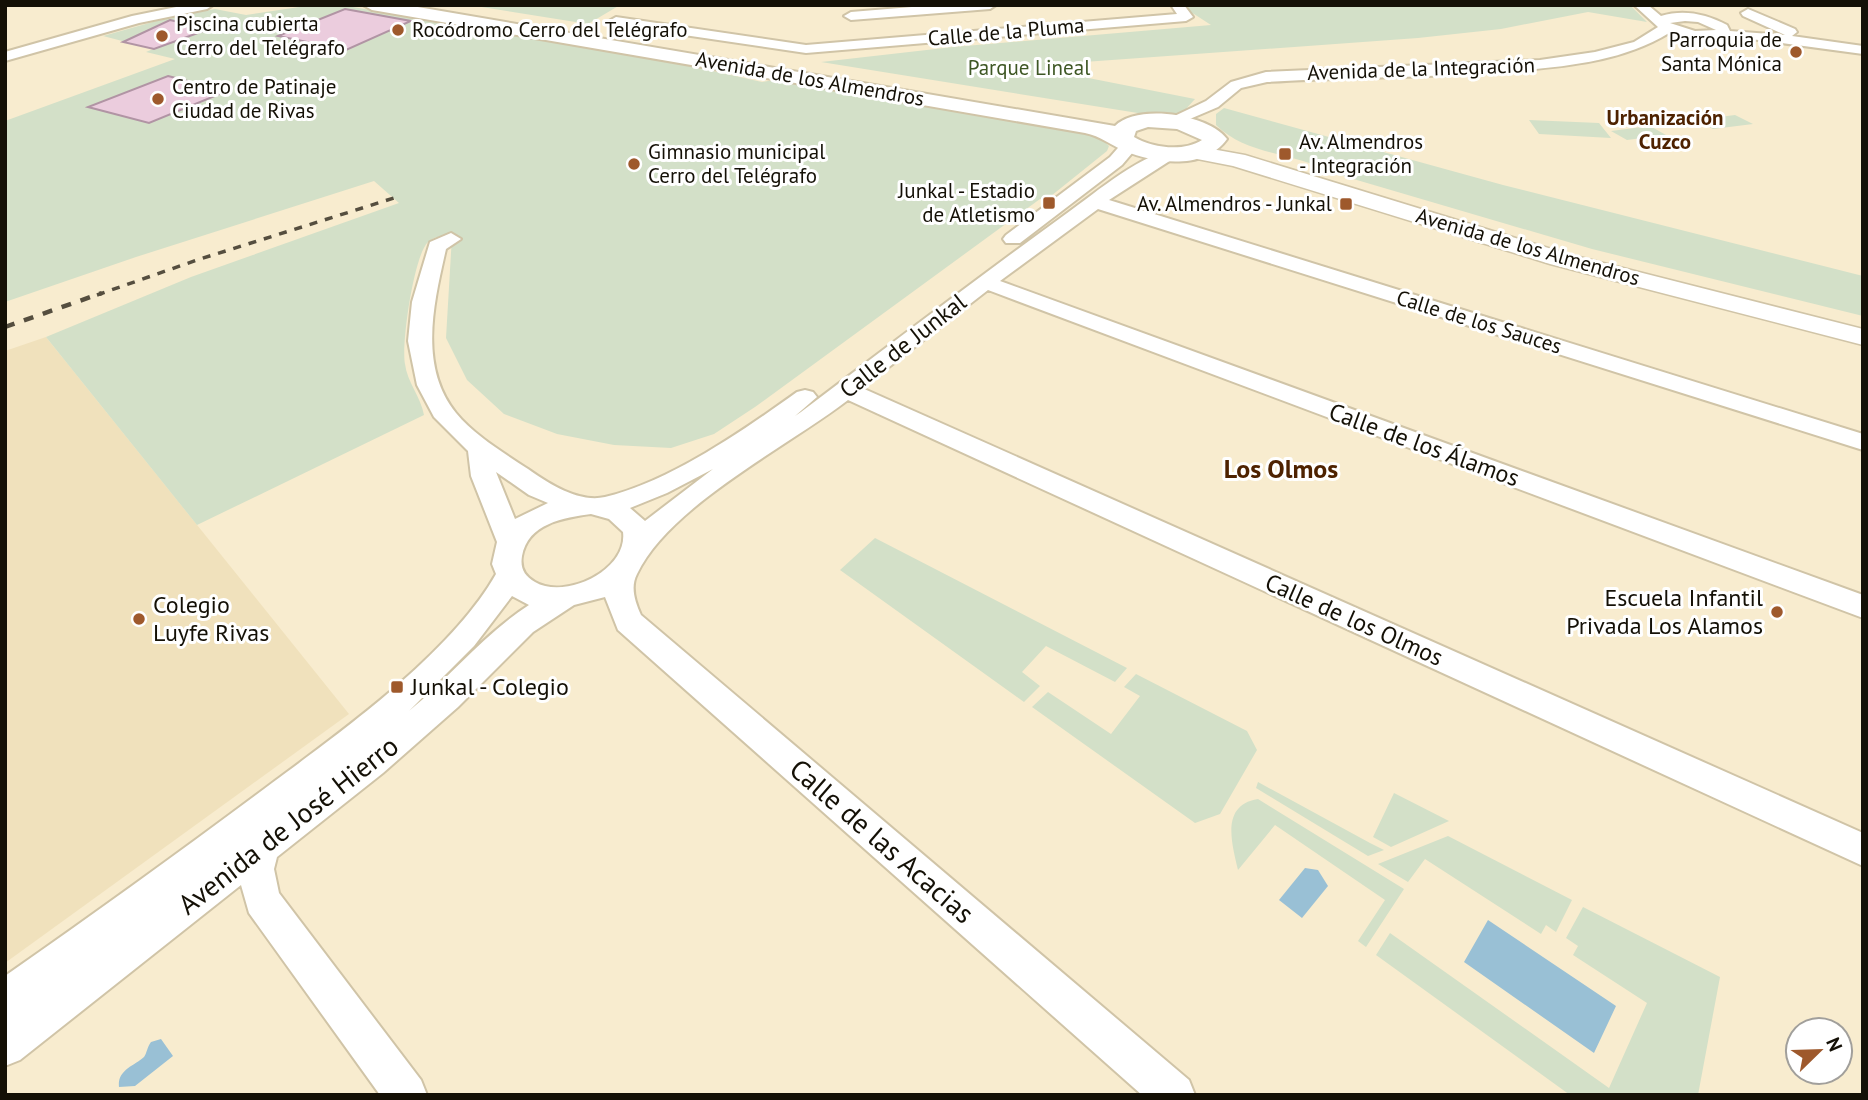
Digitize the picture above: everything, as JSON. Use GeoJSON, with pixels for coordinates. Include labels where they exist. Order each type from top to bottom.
{"type":"FeatureCollection","features":[{"type":"Feature","properties":{"kind":"main road","name":"Avenida de los Almendros"},"geometry":{"type":"LineString","coordinates":[[372,5],[1037,117],[1111,132],[1126,141],[1197,144]]}},
{"type":"Feature","properties":{"kind":"main road","name":"Avenida de los Almendros"},"geometry":{"type":"LineString","coordinates":[[449,5],[1145,120],[1172,121],[1197,144]]}},
{"type":"Feature","properties":{"kind":"main road"},"geometry":{"type":"LineString","coordinates":[[1126,141],[1125,127],[1145,120]]}},
{"type":"Feature","properties":{"kind":"street"},"geometry":{"type":"LineString","coordinates":[[144,16],[167,5]]}},
{"type":"Feature","properties":{"kind":"street"},"geometry":{"type":"LineString","coordinates":[[5,57],[176,5]]}},
{"type":"Feature","properties":{"kind":"street"},"geometry":{"type":"LineString","coordinates":[[144,16],[207,5]]}},
{"type":"Feature","properties":{"kind":"street"},"geometry":{"type":"LineString","coordinates":[[849,39],[844,28],[852,11],[990,5]]}},
{"type":"Feature","properties":{"kind":"street","name":"Calle de la Pluma"},"geometry":{"type":"LineString","coordinates":[[849,39],[1186,17],[1177,5]]}},
{"type":"Feature","properties":{"kind":"street"},"geometry":{"type":"LineString","coordinates":[[1640,5],[1665,26],[1716,30],[1863,51]]}},
{"type":"Feature","properties":{"kind":"street"},"geometry":{"type":"LineString","coordinates":[[1648,5],[1716,30]]}},
{"type":"Feature","properties":{"kind":"street"},"geometry":{"type":"LineString","coordinates":[[1716,30],[1745,9],[1777,27],[1833,45]]}},
{"type":"Feature","properties":{"kind":"street","name":"Avenida de la Integración"},"geometry":{"type":"LineString","coordinates":[[1635,46],[1657,38],[1665,26],[1666,18],[1683,17]]}},
{"type":"Feature","properties":{"kind":"street"},"geometry":{"type":"LineString","coordinates":[[616,21],[806,49],[849,39]]}},
{"type":"Feature","properties":{"kind":"street","name":"Avenida de la Integración"},"geometry":{"type":"LineString","coordinates":[[1172,121],[1212,104],[1236,85],[1266,77],[1548,64],[1716,30]]}},
{"type":"Feature","properties":{"kind":"street"},"geometry":{"type":"LineString","coordinates":[[818,33],[849,39]]}},
{"type":"Feature","properties":{"kind":"street"},"geometry":{"type":"LineString","coordinates":[[1197,144],[1212,104]]}},
{"type":"Feature","properties":{"kind":"street","name":"Calle de Junkal"},"geometry":{"type":"LineString","coordinates":[[591,506],[628,500],[686,472],[791,407],[1116,161],[1126,141]]}},
{"type":"Feature","properties":{"kind":"street","name":"Calle de Junkal"},"geometry":{"type":"LineString","coordinates":[[630,558],[657,524],[700,490],[765,449],[985,282],[1142,169],[1197,144]]}},
{"type":"Feature","properties":{"kind":"street","name":"Avenida de los Almendros"},"geometry":{"type":"LineString","coordinates":[[1197,144],[1277,161],[1569,247],[1863,322]]}},
{"type":"Feature","properties":{"kind":"street","name":"Avenida de los Almendros"},"geometry":{"type":"LineString","coordinates":[[1197,144],[1237,160],[1559,259],[1863,337]]}},
{"type":"Feature","properties":{"kind":"street","name":"Calle de los Sauces"},"geometry":{"type":"LineString","coordinates":[[1096,202],[1863,442]]}},
{"type":"Feature","properties":{"kind":"street"},"geometry":{"type":"LineString","coordinates":[[452,239],[437,246],[423,302],[419,341],[429,385],[446,417],[480,448],[538,489],[626,517],[637,534],[630,558],[596,589],[564,597],[536,595],[524,591],[508,577],[506,553],[518,532],[540,517],[591,506]]}},
{"type":"Feature","properties":{"kind":"street","name":"Calle de los Álamos"},"geometry":{"type":"LineString","coordinates":[[985,282],[1863,607]]}},
{"type":"Feature","properties":{"kind":"street","name":"Calle de los Olmos"},"geometry":{"type":"LineString","coordinates":[[845,390],[1863,850]]}},
{"type":"Feature","properties":{"kind":"street"},"geometry":{"type":"LineString","coordinates":[[480,448],[484,476],[511,541]]}},
{"type":"Feature","properties":{"kind":"street","name":"Calle de las Acacias"},"geometry":{"type":"LineString","coordinates":[[630,558],[619,599],[629,622],[1174,1095]]}},
{"type":"Feature","properties":{"kind":"street","name":"Avenida de José Hierro"},"geometry":{"type":"LineString","coordinates":[[5,1001],[159,890],[352,742],[417,686],[460,642],[487,610],[508,577]]}},
{"type":"Feature","properties":{"kind":"street","name":"Avenida de José Hierro"},"geometry":{"type":"LineString","coordinates":[[5,1045],[260,850],[438,706],[522,624],[564,597]]}},
{"type":"Feature","properties":{"kind":"street"},"geometry":{"type":"LineString","coordinates":[[260,850],[256,869],[262,901],[406,1095]]}},
{"type":"Feature","properties":{"kind":"shaded area","name":"Colegio Luyfe Rivas"},"geometry":{"type":"Polygon","coordinates":[[[46,337],[349,714],[5,963],[5,351],[46,337]]]}},
{"type":"Feature","properties":{"kind":"green space"},"geometry":{"type":"Polygon","coordinates":[[[469,5],[620,5],[588,24],[469,5]]]}},
{"type":"Feature","properties":{"kind":"green space","name":"Parque Lineal"},"geometry":{"type":"Polygon","coordinates":[[[1172,5],[1630,5],[1647,22],[1588,12],[1501,29],[1418,38],[1084,62],[1058,72],[1195,99],[1185,110],[1178,113],[1144,114],[821,62],[953,47],[1211,25],[1172,5]]]}},
{"type":"Feature","properties":{"kind":"green space"},"geometry":{"type":"Polygon","coordinates":[[[306,6],[347,6],[705,67],[704,69],[762,82],[774,80],[1088,132],[1099,136],[1109,146],[1107,151],[1046,200],[1040,199],[755,407],[714,434],[671,448],[614,445],[557,434],[504,414],[467,380],[446,338],[452,236],[448,234],[435,238],[428,242],[418,264],[410,300],[404,354],[406,371],[424,415],[197,525],[46,337],[191,277],[399,203],[374,181],[5,302],[5,121],[175,59],[146,52],[153,49],[103,36],[167,18],[215,9],[246,15],[306,6]]]}},
{"type":"Feature","properties":{"kind":"green space"},"geometry":{"type":"Polygon","coordinates":[[[1224,108],[1503,185],[1863,276],[1863,316],[1592,249],[1333,173],[1242,143],[1228,135],[1216,125],[1216,114],[1224,108]]]}},
{"type":"Feature","properties":{"kind":"green space"},"geometry":{"type":"Polygon","coordinates":[[[1735,115],[1753,124],[1713,129],[1696,120],[1735,115]]]}},
{"type":"Feature","properties":{"kind":"green space"},"geometry":{"type":"Polygon","coordinates":[[[1529,120],[1599,123],[1611,138],[1539,134],[1529,120]]]}},
{"type":"Feature","properties":{"kind":"green space"},"geometry":{"type":"Polygon","coordinates":[[[1650,126],[1666,135],[1627,140],[1611,131],[1650,126]]]}},
{"type":"Feature","properties":{"kind":"green space"},"geometry":{"type":"Polygon","coordinates":[[[875,538],[1127,668],[1115,682],[1046,646],[1022,672],[1040,686],[1024,702],[840,570],[875,538]]]}},
{"type":"Feature","properties":{"kind":"green space"},"geometry":{"type":"Polygon","coordinates":[[[1136,674],[1247,731],[1257,750],[1220,814],[1195,823],[1032,707],[1048,692],[1111,734],[1140,696],[1124,687],[1136,674]]]}},
{"type":"Feature","properties":{"kind":"green space"},"geometry":{"type":"Polygon","coordinates":[[[1258,782],[1384,850],[1368,856],[1256,788],[1258,782]]]}},
{"type":"Feature","properties":{"kind":"green space"},"geometry":{"type":"Polygon","coordinates":[[[1394,793],[1449,821],[1391,847],[1373,837],[1394,793]]]}},
{"type":"Feature","properties":{"kind":"green space"},"geometry":{"type":"Polygon","coordinates":[[[1258,799],[1404,889],[1366,947],[1358,941],[1385,900],[1275,825],[1238,870],[1233,849],[1233,817],[1246,803],[1258,799]]]}},
{"type":"Feature","properties":{"kind":"green space"},"geometry":{"type":"Polygon","coordinates":[[[1448,836],[1572,900],[1556,932],[1546,925],[1541,934],[1425,859],[1408,882],[1378,864],[1448,836]]]}},
{"type":"Feature","properties":{"kind":"green space"},"geometry":{"type":"Polygon","coordinates":[[[1583,907],[1720,977],[1698,1095],[1570,1095],[1376,955],[1390,933],[1609,1088],[1647,1003],[1573,955],[1578,946],[1566,938],[1583,907]]]}},
{"type":"Feature","properties":{"kind":"water"},"geometry":{"type":"Polygon","coordinates":[[[1305,868],[1318,870],[1328,886],[1302,918],[1279,900],[1305,868]]]}},
{"type":"Feature","properties":{"kind":"water"},"geometry":{"type":"Polygon","coordinates":[[[1488,920],[1616,1006],[1594,1053],[1464,962],[1488,920]]]}},
{"type":"Feature","properties":{"kind":"water"},"geometry":{"type":"Polygon","coordinates":[[[161,1039],[173,1056],[135,1086],[119,1087],[123,1072],[144,1057],[151,1042],[161,1039]]]}},
{"type":"Feature","properties":{"kind":"building"},"geometry":{"type":"Polygon","coordinates":[[[345,9],[411,21],[346,50],[278,36],[345,9]]]}},
{"type":"Feature","properties":{"kind":"building","name":"Piscina cubierta Cerro del Telégrafo"},"geometry":{"type":"Polygon","coordinates":[[[170,20],[209,29],[154,49],[123,42],[170,20]]]}},
{"type":"Feature","properties":{"kind":"building","name":"Centro de Patinaje Ciudad de Rivas"},"geometry":{"type":"Polygon","coordinates":[[[168,76],[227,91],[149,123],[88,107],[168,76]]]}},
{"type":"Feature","properties":{"kind":"railway"},"geometry":{"type":"LineString","coordinates":[[97,295],[197,260],[394,198]]}},
{"type":"Feature","properties":{"kind":"railway"},"geometry":{"type":"LineString","coordinates":[[5,327],[102,293]]}},
{"type":"Feature","properties":{"kind":"place","name":"Rocódromo Cerro del Telégrafo"},"geometry":{"type":"Point","coordinates":[398,30]}},
{"type":"Feature","properties":{"kind":"place","name":"Piscina cubierta Cerro del Telégrafo"},"geometry":{"type":"Point","coordinates":[162,36]}},
{"type":"Feature","properties":{"kind":"place","name":"Parroquia de Santa Mónica"},"geometry":{"type":"Point","coordinates":[1796,52]}},
{"type":"Feature","properties":{"kind":"place","name":"Centro de Patinaje Ciudad de Rivas"},"geometry":{"type":"Point","coordinates":[158,99]}},
{"type":"Feature","properties":{"kind":"place","name":"Av. Almendros - Integración"},"geometry":{"type":"Point","coordinates":[1285,154]}},
{"type":"Feature","properties":{"kind":"place","name":"Gimnasio municipal Cerro del Telégrafo"},"geometry":{"type":"Point","coordinates":[634,164]}},
{"type":"Feature","properties":{"kind":"place","name":"Junkal - Estadio de Atletismo"},"geometry":{"type":"Point","coordinates":[1049,203]}},
{"type":"Feature","properties":{"kind":"place","name":"Av. Almendros - Junkal"},"geometry":{"type":"Point","coordinates":[1346,204]}},
{"type":"Feature","properties":{"kind":"place","name":"Escuela Infantil Privada Los Alamos"},"geometry":{"type":"Point","coordinates":[1777,612]}},
{"type":"Feature","properties":{"kind":"place","name":"Colegio Luyfe Rivas"},"geometry":{"type":"Point","coordinates":[139,619]}},
{"type":"Feature","properties":{"kind":"place","name":"Junkal - Colegio"},"geometry":{"type":"Point","coordinates":[397,687]}},
{"type":"Feature","properties":{"kind":"district","name":"Urbanización Cuzco"},"geometry":{"type":"Point","coordinates":[1665,130]}},
{"type":"Feature","properties":{"kind":"district","name":"Los Olmos"},"geometry":{"type":"Point","coordinates":[1281,469]}}]}
